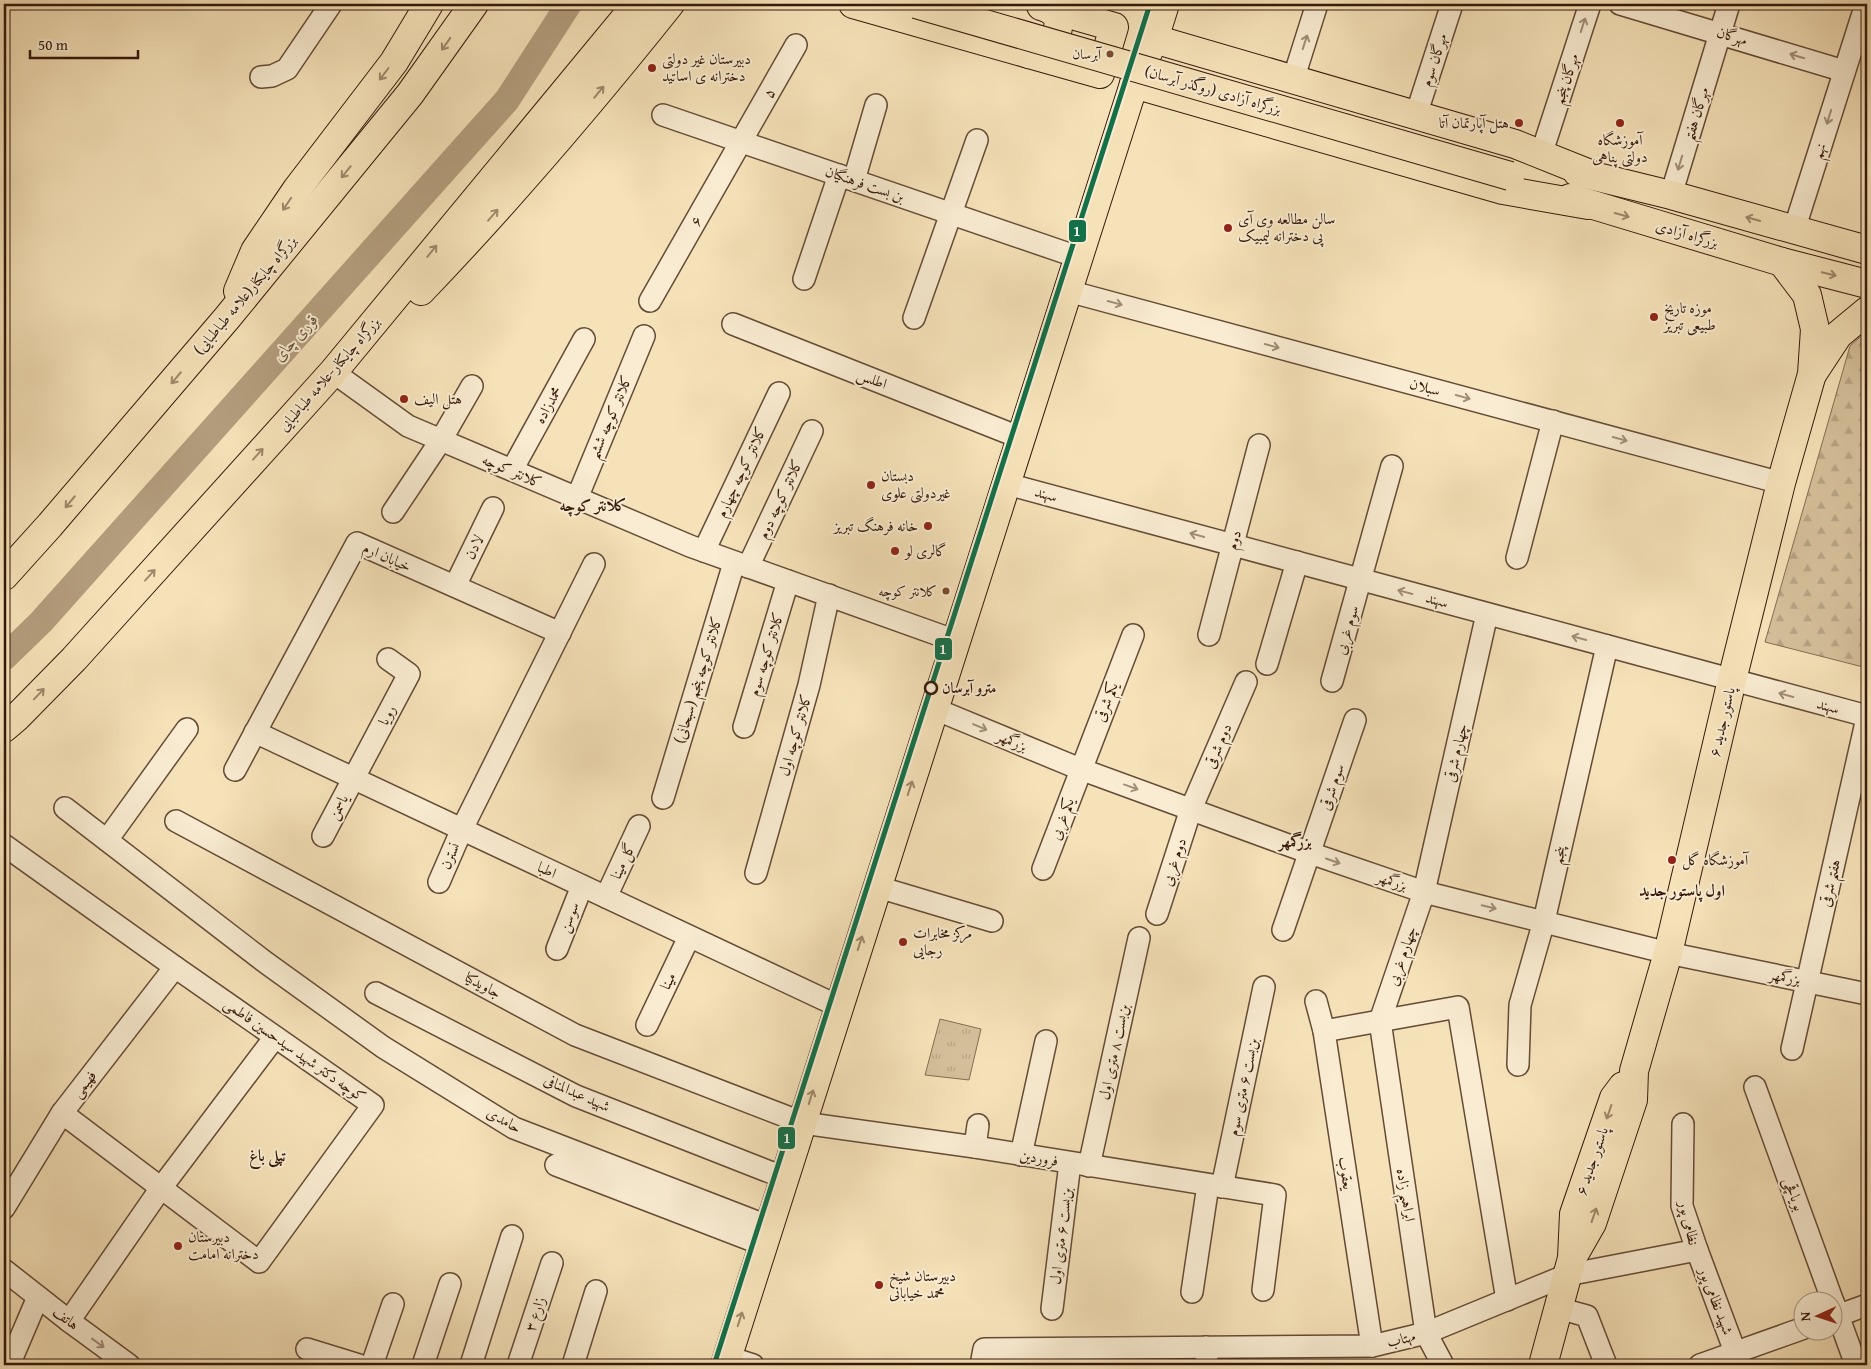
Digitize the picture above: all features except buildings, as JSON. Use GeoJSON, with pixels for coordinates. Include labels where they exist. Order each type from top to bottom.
{"type":"FeatureCollection","features":[{"type":"Feature","properties":{"kind":"main road"},"geometry":{"type":"LineString","coordinates":[[227,318],[255,251],[297,189],[394,62],[429,4]]}},
{"type":"Feature","properties":{"kind":"main road","name":"بزرگراه چایکنار(علامه طباطبایی)"},"geometry":{"type":"LineString","coordinates":[[4,576],[227,318],[410,94],[474,4]]}},
{"type":"Feature","properties":{"kind":"main road","name":"بزرگراه چایکنار-علامه طباطبایی"},"geometry":{"type":"LineString","coordinates":[[4,728],[18,717],[74,659],[333,372],[636,4]]}},
{"type":"Feature","properties":{"kind":"main road"},"geometry":{"type":"LineString","coordinates":[[333,372],[386,328],[482,227],[600,92],[670,4]]}},
{"type":"Feature","properties":{"kind":"main road"},"geometry":{"type":"LineString","coordinates":[[853,4],[1029,54],[1100,74],[1114,27],[1046,13],[1052,43],[1046,52],[1042,54],[1029,54]]}},
{"type":"Feature","properties":{"kind":"main road","name":"بزرگراه آزادی (روگذر آبرسان)"},"geometry":{"type":"LineString","coordinates":[[916,4],[1522,163]]}},
{"type":"Feature","properties":{"kind":"main road","name":"بزرگراه آزادی (روگذر آبرسان)"},"geometry":{"type":"LineString","coordinates":[[972,4],[1046,13],[1522,163]]}},
{"type":"Feature","properties":{"kind":"main road"},"geometry":{"type":"LineString","coordinates":[[735,1362],[767,1236],[1006,484],[1016,437],[1068,291],[1072,257],[1134,84],[1154,39],[1165,4]]}},
{"type":"Feature","properties":{"kind":"main road"},"geometry":{"type":"LineString","coordinates":[[1154,39],[1515,144],[1522,163],[1595,176],[1671,195],[1867,250]]}},
{"type":"Feature","properties":{"kind":"main road"},"geometry":{"type":"LineString","coordinates":[[1303,132],[1294,120],[1294,102],[1303,91],[1304,83]]}},
{"type":"Feature","properties":{"kind":"main road"},"geometry":{"type":"LineString","coordinates":[[1134,84],[1503,190],[1588,205]]}},
{"type":"Feature","properties":{"kind":"main road","name":"بزرگراه آزادی"},"geometry":{"type":"LineString","coordinates":[[1522,163],[1588,205],[1782,262],[1867,284]]}},
{"type":"Feature","properties":{"kind":"main road","name":"پاستور جدید ۶"},"geometry":{"type":"LineString","coordinates":[[1543,1365],[1569,1266],[1592,1223],[1633,1100],[1634,1071],[1668,953],[1732,680],[1781,483],[1812,374],[1815,329],[1807,295],[1782,262]]}},
{"type":"Feature","properties":{"kind":"main road","name":"پاستور جدید ۶"},"geometry":{"type":"LineString","coordinates":[[1812,374],[1838,336],[1867,311]]}},
{"type":"Feature","properties":{"kind":"street"},"geometry":{"type":"LineString","coordinates":[[261,77],[272,76],[287,69],[331,4]]}},
{"type":"Feature","properties":{"kind":"street"},"geometry":{"type":"LineString","coordinates":[[1304,83],[1317,4]]}},
{"type":"Feature","properties":{"kind":"street","name":"مهرگان سوم"},"geometry":{"type":"LineString","coordinates":[[1416,116],[1452,4]]}},
{"type":"Feature","properties":{"kind":"street","name":"مهرگان پنجم"},"geometry":{"type":"LineString","coordinates":[[1522,163],[1590,4]]}},
{"type":"Feature","properties":{"kind":"street","name":"مهرگان"},"geometry":{"type":"LineString","coordinates":[[1620,4],[1844,71]]}},
{"type":"Feature","properties":{"kind":"street","name":"مهرگان هفتم"},"geometry":{"type":"LineString","coordinates":[[1671,195],[1729,4]]}},
{"type":"Feature","properties":{"kind":"street","name":"نهم"},"geometry":{"type":"LineString","coordinates":[[1794,230],[1866,4]]}},
{"type":"Feature","properties":{"kind":"street","name":"۵"},"geometry":{"type":"LineString","coordinates":[[741,141],[796,45]]}},
{"type":"Feature","properties":{"kind":"street"},"geometry":{"type":"LineString","coordinates":[[804,279],[876,105]]}},
{"type":"Feature","properties":{"kind":"street","name":"بن بست فرهنگیان"},"geometry":{"type":"LineString","coordinates":[[664,115],[1072,257]]}},
{"type":"Feature","properties":{"kind":"street"},"geometry":{"type":"LineString","coordinates":[[914,318],[977,140]]}},
{"type":"Feature","properties":{"kind":"street","name":"۶"},"geometry":{"type":"LineString","coordinates":[[650,301],[741,141]]}},
{"type":"Feature","properties":{"kind":"street","name":"سبلان"},"geometry":{"type":"LineString","coordinates":[[1068,291],[1781,483]]}},
{"type":"Feature","properties":{"kind":"street","name":"اطلس"},"geometry":{"type":"LineString","coordinates":[[733,324],[1016,437]]}},
{"type":"Feature","properties":{"kind":"street","name":"کلانتر کوچه ششم"},"geometry":{"type":"LineString","coordinates":[[576,498],[644,336]]}},
{"type":"Feature","properties":{"kind":"street","name":"محمدزاده"},"geometry":{"type":"LineString","coordinates":[[512,470],[584,339]]}},
{"type":"Feature","properties":{"kind":"street","name":"کلانتر کوچه"},"geometry":{"type":"LineString","coordinates":[[333,372],[408,426],[704,551],[956,641]]}},
{"type":"Feature","properties":{"kind":"street"},"geometry":{"type":"LineString","coordinates":[[393,512],[441,440],[472,386]]}},
{"type":"Feature","properties":{"kind":"street","name":"کلانتر کوچه چهارم"},"geometry":{"type":"LineString","coordinates":[[704,551],[779,393]]}},
{"type":"Feature","properties":{"kind":"street"},"geometry":{"type":"LineString","coordinates":[[1517,558],[1553,422]]}},
{"type":"Feature","properties":{"kind":"street","name":"کلانتر کوچه دوم"},"geometry":{"type":"LineString","coordinates":[[741,565],[812,431]]}},
{"type":"Feature","properties":{"kind":"street","name":"دوم"},"geometry":{"type":"LineString","coordinates":[[1209,635],[1259,445]]}},
{"type":"Feature","properties":{"kind":"street"},"geometry":{"type":"LineString","coordinates":[[1361,580],[1392,466]]}},
{"type":"Feature","properties":{"kind":"street","name":"سهند"},"geometry":{"type":"LineString","coordinates":[[1006,484],[1867,717]]}},
{"type":"Feature","properties":{"kind":"street","name":"لادن"},"geometry":{"type":"LineString","coordinates":[[455,586],[493,508]]}},
{"type":"Feature","properties":{"kind":"street","name":"خیابان ارم"},"geometry":{"type":"LineString","coordinates":[[255,732],[357,543],[560,632]]}},
{"type":"Feature","properties":{"kind":"street"},"geometry":{"type":"LineString","coordinates":[[1267,664],[1297,562]]}},
{"type":"Feature","properties":{"kind":"street"},"geometry":{"type":"LineString","coordinates":[[462,829],[594,564]]}},
{"type":"Feature","properties":{"kind":"street","name":"کلانتر کوچه پنجم (سبحانی)"},"geometry":{"type":"LineString","coordinates":[[662,798],[741,565]]}},
{"type":"Feature","properties":{"kind":"street","name":"کلانتر کوچه سوم"},"geometry":{"type":"LineString","coordinates":[[744,727],[788,580]]}},
{"type":"Feature","properties":{"kind":"street","name":"سوم غربی"},"geometry":{"type":"LineString","coordinates":[[1332,681],[1361,580]]}},
{"type":"Feature","properties":{"kind":"street","name":"کلانتر کوچه اول"},"geometry":{"type":"LineString","coordinates":[[756,873],[809,685],[829,595]]}},
{"type":"Feature","properties":{"kind":"street","name":"چهارم شرقی"},"geometry":{"type":"LineString","coordinates":[[1424,892],[1487,614]]}},
{"type":"Feature","properties":{"kind":"street","name":"یکم شرقی"},"geometry":{"type":"LineString","coordinates":[[1080,769],[1133,635]]}},
{"type":"Feature","properties":{"kind":"street","name":"پنجم"},"geometry":{"type":"LineString","coordinates":[[1518,1065],[1520,1006],[1544,921],[1607,646]]}},
{"type":"Feature","properties":{"kind":"street","name":"رویا"},"geometry":{"type":"LineString","coordinates":[[353,778],[409,674],[388,660]]}},
{"type":"Feature","properties":{"kind":"street","name":"دوم شرقی"},"geometry":{"type":"LineString","coordinates":[[1191,810],[1246,682]]}},
{"type":"Feature","properties":{"kind":"street","name":"بزرگمهر"},"geometry":{"type":"LineString","coordinates":[[935,709],[1080,769],[1310,853],[1424,892],[1668,953],[1867,994]]}},
{"type":"Feature","properties":{"kind":"street","name":"هفتم شرقی"},"geometry":{"type":"LineString","coordinates":[[1792,1049],[1867,717]]}},
{"type":"Feature","properties":{"kind":"street","name":"سوم شرقی"},"geometry":{"type":"LineString","coordinates":[[1310,853],[1355,720]]}},
{"type":"Feature","properties":{"kind":"street"},"geometry":{"type":"LineString","coordinates":[[107,840],[187,729]]}},
{"type":"Feature","properties":{"kind":"street"},"geometry":{"type":"LineString","coordinates":[[235,770],[255,732]]}},
{"type":"Feature","properties":{"kind":"street","name":"اطبا"},"geometry":{"type":"LineString","coordinates":[[255,732],[840,1007]]}},
{"type":"Feature","properties":{"kind":"street","name":"یکم غربی"},"geometry":{"type":"LineString","coordinates":[[1043,869],[1080,769]]}},
{"type":"Feature","properties":{"kind":"street","name":"یاسمن"},"geometry":{"type":"LineString","coordinates":[[323,836],[353,778]]}},
{"type":"Feature","properties":{"kind":"street","name":"حامدی"},"geometry":{"type":"LineString","coordinates":[[65,808],[265,962],[383,1047],[514,1128],[767,1236]]}},
{"type":"Feature","properties":{"kind":"street","name":"دوم غربی"},"geometry":{"type":"LineString","coordinates":[[1157,914],[1191,810]]}},
{"type":"Feature","properties":{"kind":"street","name":"جاویدکیا"},"geometry":{"type":"LineString","coordinates":[[176,820],[575,1035],[803,1123]]}},
{"type":"Feature","properties":{"kind":"street","name":"گل مینا"},"geometry":{"type":"LineString","coordinates":[[606,897],[639,826]]}},
{"type":"Feature","properties":{"kind":"street","name":"نسترن"},"geometry":{"type":"LineString","coordinates":[[438,882],[462,829]]}},
{"type":"Feature","properties":{"kind":"street","name":"کوچه دکتر شهید سیدحسین فاطمی"},"geometry":{"type":"LineString","coordinates":[[4,845],[373,1105],[259,1262],[62,1113]]}},
{"type":"Feature","properties":{"kind":"street"},"geometry":{"type":"LineString","coordinates":[[1283,930],[1310,853]]}},
{"type":"Feature","properties":{"kind":"street","name":"سوسن"},"geometry":{"type":"LineString","coordinates":[[557,949],[582,886]]}},
{"type":"Feature","properties":{"kind":"street"},"geometry":{"type":"LineString","coordinates":[[878,887],[992,921]]}},
{"type":"Feature","properties":{"kind":"street","name":"چهارم غربی"},"geometry":{"type":"LineString","coordinates":[[1380,1021],[1424,892]]}},
{"type":"Feature","properties":{"kind":"street","name":"مینا"},"geometry":{"type":"LineString","coordinates":[[647,1025],[689,937]]}},
{"type":"Feature","properties":{"kind":"street","name":"بن‌بست ۸ متری اول"},"geometry":{"type":"LineString","coordinates":[[1080,1164],[1139,938]]}},
{"type":"Feature","properties":{"kind":"street","name":"فهیمی"},"geometry":{"type":"LineString","coordinates":[[4,1208],[62,1113],[175,967]]}},
{"type":"Feature","properties":{"kind":"street","name":"بن‌بست ۶ متری سوم"},"geometry":{"type":"LineString","coordinates":[[1192,1292],[1215,1186],[1264,987]]}},
{"type":"Feature","properties":{"kind":"street","name":"شهید عبدالمنافی"},"geometry":{"type":"LineString","coordinates":[[376,992],[576,1096],[785,1178]]}},
{"type":"Feature","properties":{"kind":"street","name":"یعقوب"},"geometry":{"type":"LineString","coordinates":[[1316,1001],[1324,1031],[1372,1346]]}},
{"type":"Feature","properties":{"kind":"street"},"geometry":{"type":"LineString","coordinates":[[1324,1031],[1458,1007],[1506,1300]]}},
{"type":"Feature","properties":{"kind":"street","name":"ابراهیم زاده"},"geometry":{"type":"LineString","coordinates":[[1380,1021],[1426,1333],[1443,1365]]}},
{"type":"Feature","properties":{"kind":"street"},"geometry":{"type":"LineString","coordinates":[[69,1321],[161,1188],[275,1037]]}},
{"type":"Feature","properties":{"kind":"street"},"geometry":{"type":"LineString","coordinates":[[1021,1155],[1046,1041]]}},
{"type":"Feature","properties":{"kind":"street","name":"بویاقچی"},"geometry":{"type":"LineString","coordinates":[[1755,1087],[1828,1292]]}},
{"type":"Feature","properties":{"kind":"street","name":"فروردین"},"geometry":{"type":"LineString","coordinates":[[803,1123],[975,1147],[1275,1195],[1263,1290]]}},
{"type":"Feature","properties":{"kind":"street","name":"نظامی پور"},"geometry":{"type":"LineString","coordinates":[[1569,1266],[1697,1250],[1682,1206],[1683,1124]]}},
{"type":"Feature","properties":{"kind":"street"},"geometry":{"type":"LineString","coordinates":[[975,1147],[978,1125]]}},
{"type":"Feature","properties":{"kind":"street","name":"بن‌بست ۶ متری اول"},"geometry":{"type":"LineString","coordinates":[[1052,1308],[1080,1164]]}},
{"type":"Feature","properties":{"kind":"street"},"geometry":{"type":"LineString","coordinates":[[556,1165],[767,1236]]}},
{"type":"Feature","properties":{"kind":"street"},"geometry":{"type":"LineString","coordinates":[[472,1365],[512,1236]]}},
{"type":"Feature","properties":{"kind":"street","name":"شهید نظامی پور"},"geometry":{"type":"LineString","coordinates":[[1697,1250],[1738,1359]]}},
{"type":"Feature","properties":{"kind":"street","name":"زارع ۳"},"geometry":{"type":"LineString","coordinates":[[518,1365],[552,1263]]}},
{"type":"Feature","properties":{"kind":"street","name":"مهتاب"},"geometry":{"type":"LineString","coordinates":[[982,1357],[1207,1356],[1372,1346],[1426,1333],[1506,1300],[1569,1266]]}},
{"type":"Feature","properties":{"kind":"street","name":"هاتف"},"geometry":{"type":"LineString","coordinates":[[4,1270],[129,1365]]}},
{"type":"Feature","properties":{"kind":"street"},"geometry":{"type":"LineString","coordinates":[[423,1365],[450,1284]]}},
{"type":"Feature","properties":{"kind":"street"},"geometry":{"type":"LineString","coordinates":[[573,1365],[596,1292]]}},
{"type":"Feature","properties":{"kind":"street"},"geometry":{"type":"LineString","coordinates":[[9,1365],[38,1297]]}},
{"type":"Feature","properties":{"kind":"street"},"geometry":{"type":"LineString","coordinates":[[372,1365],[393,1304]]}},
{"type":"Feature","properties":{"kind":"street"},"geometry":{"type":"LineString","coordinates":[[1844,1308],[1867,1305]]}},
{"type":"Feature","properties":{"kind":"street"},"geometry":{"type":"LineString","coordinates":[[1558,1308],[1586,1316],[1606,1365]]}},
{"type":"Feature","properties":{"kind":"street"},"geometry":{"type":"LineString","coordinates":[[1700,1365],[1738,1359],[1794,1333]]}},
{"type":"Feature","properties":{"kind":"street","name":"بویاقچی"},"geometry":{"type":"LineString","coordinates":[[1844,1334],[1856,1365]]}},
{"type":"Feature","properties":{"kind":"street"},"geometry":{"type":"LineString","coordinates":[[307,1349],[359,1365]]}},
{"type":"Feature","properties":{"kind":"green space"},"geometry":{"type":"Polygon","coordinates":[[[1867,333],[1867,668],[1765,642],[1850,346],[1867,333]]]}},
{"type":"Feature","properties":{"kind":"green space"},"geometry":{"type":"Polygon","coordinates":[[[940,1019],[981,1029],[969,1080],[925,1075],[940,1019]]]}},
{"type":"Feature","properties":{"kind":"waterway","name":"قوری چای"},"geometry":{"type":"LineString","coordinates":[[4,658],[41,622],[507,100],[569,4]]}},
{"type":"Feature","properties":{"kind":"transit line","name":"1"},"geometry":{"type":"LineString","coordinates":[[714,1365],[1150,4]]}},
{"type":"Feature","properties":{"kind":"place","name":"آبرسان"},"geometry":{"type":"Point","coordinates":[1110,54]}},
{"type":"Feature","properties":{"kind":"place","name":"دبیرستان غیر دولتی دخترانه ی اساتید"},"geometry":{"type":"Point","coordinates":[652,68]}},
{"type":"Feature","properties":{"kind":"place","name":"هتل آپارتمان آتا"},"geometry":{"type":"Point","coordinates":[1519,123]}},
{"type":"Feature","properties":{"kind":"place","name":"آموزشگاه دولتی پناهی"},"geometry":{"type":"Point","coordinates":[1620,123]}},
{"type":"Feature","properties":{"kind":"place","name":"سالن مطالعه وی آی پی دخترانه لیمبیک"},"geometry":{"type":"Point","coordinates":[1228,228]}},
{"type":"Feature","properties":{"kind":"place","name":"موزه تاریخ طبیعی تبریز"},"geometry":{"type":"Point","coordinates":[1654,317]}},
{"type":"Feature","properties":{"kind":"place","name":"هتل الیف"},"geometry":{"type":"Point","coordinates":[404,399]}},
{"type":"Feature","properties":{"kind":"place","name":"دبستان غیردولتی علوی"},"geometry":{"type":"Point","coordinates":[871,485]}},
{"type":"Feature","properties":{"kind":"place","name":"خانه فرهنگ تبریز"},"geometry":{"type":"Point","coordinates":[928,526]}},
{"type":"Feature","properties":{"kind":"place","name":"گالری لو"},"geometry":{"type":"Point","coordinates":[895,551]}},
{"type":"Feature","properties":{"kind":"place","name":"کلانتر کوچه"},"geometry":{"type":"Point","coordinates":[946,591]}},
{"type":"Feature","properties":{"kind":"place","name":"مترو آبرسان"},"geometry":{"type":"Point","coordinates":[931,688]}},
{"type":"Feature","properties":{"kind":"place","name":"آموزشگاه گل"},"geometry":{"type":"Point","coordinates":[1672,860]}},
{"type":"Feature","properties":{"kind":"place","name":"مرکز مخابرات رجایی"},"geometry":{"type":"Point","coordinates":[903,942]}},
{"type":"Feature","properties":{"kind":"place","name":"دبیرستان دخترانه امامت"},"geometry":{"type":"Point","coordinates":[178,1246]}},
{"type":"Feature","properties":{"kind":"place","name":"دبیرستان شیخ محمد خیابانی"},"geometry":{"type":"Point","coordinates":[879,1285]}},
{"type":"Feature","properties":{"kind":"district","name":"کلانتر کوچه"},"geometry":{"type":"Point","coordinates":[593,505]}},
{"type":"Feature","properties":{"kind":"district","name":"بزرگمهر"},"geometry":{"type":"Point","coordinates":[1295,841]}},
{"type":"Feature","properties":{"kind":"district","name":"اول پاستور جدید"},"geometry":{"type":"Point","coordinates":[1682,890]}},
{"type":"Feature","properties":{"kind":"district","name":"تپلی باغ"},"geometry":{"type":"Point","coordinates":[268,1155]}}]}
